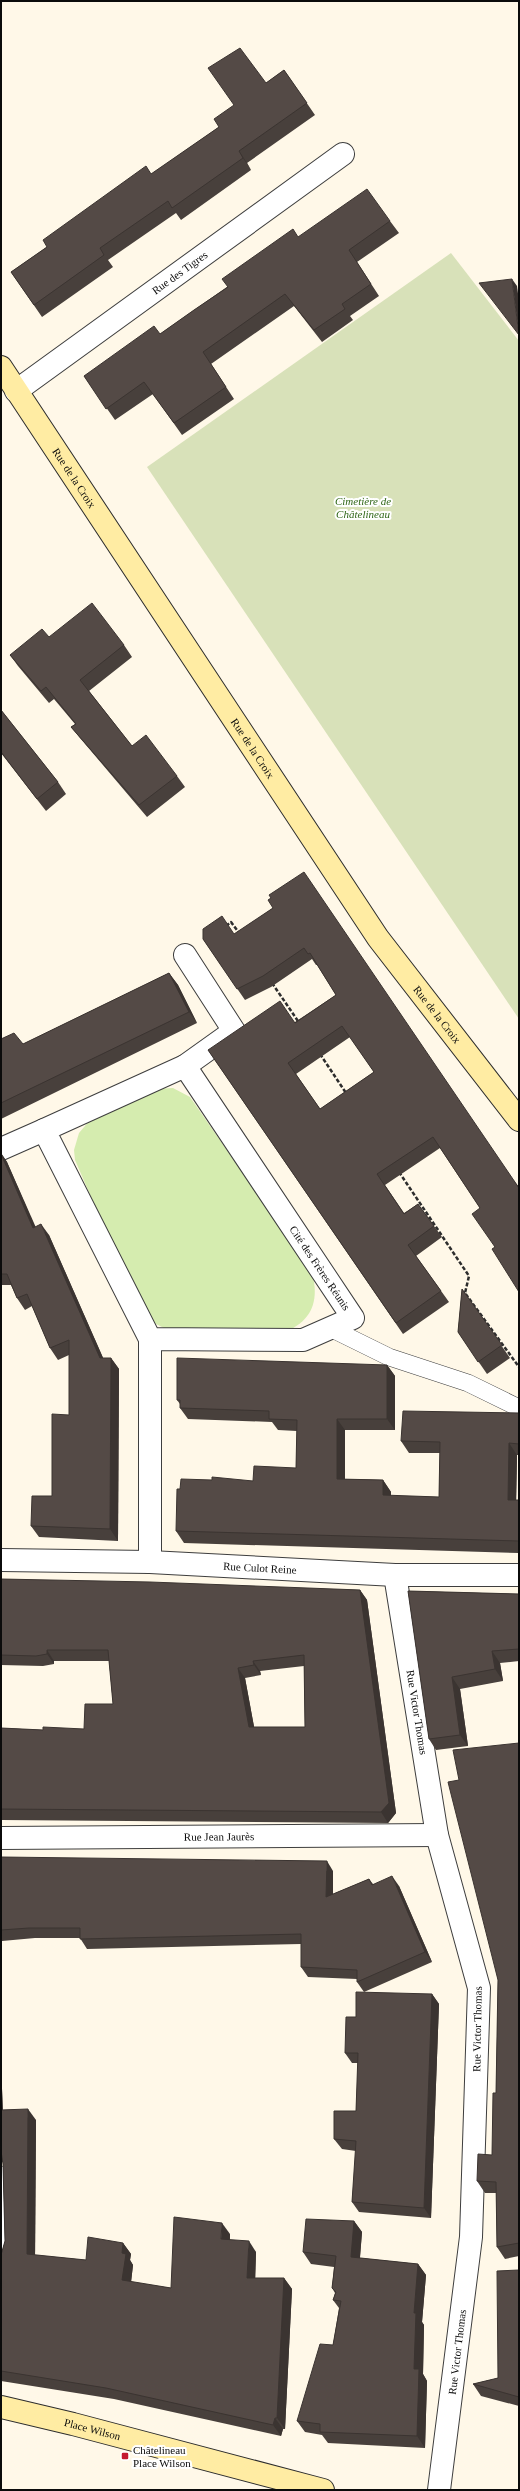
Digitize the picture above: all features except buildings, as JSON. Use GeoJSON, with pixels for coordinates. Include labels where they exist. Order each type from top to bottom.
{"type":"FeatureCollection","features":[{"type":"Feature","properties":{"kind":"street","name":"Rue des Tigres"},"geometry":{"type":"LineString","coordinates":[[16,391],[343,154]]}},
{"type":"Feature","properties":{"kind":"street","name":"Rue de la Croix"},"geometry":{"type":"LineString","coordinates":[[1,367],[378,938],[519,1120]]}},
{"type":"Feature","properties":{"kind":"street"},"geometry":{"type":"LineString","coordinates":[[1,1149],[185,1066],[234,1031],[185,955]]}},
{"type":"Feature","properties":{"kind":"street","name":"Cité des Frères Réunis"},"geometry":{"type":"LineString","coordinates":[[150,1339],[303,1340],[353,1318],[185,1066]]}},
{"type":"Feature","properties":{"kind":"street"},"geometry":{"type":"LineString","coordinates":[[44,1130],[150,1339],[150,1562]]}},
{"type":"Feature","properties":{"kind":"street","name":"Rue Culot Reine"},"geometry":{"type":"LineString","coordinates":[[1,1560],[150,1562],[396,1575],[519,1575]]}},
{"type":"Feature","properties":{"kind":"street","name":"Rue Victor Thomas"},"geometry":{"type":"LineString","coordinates":[[396,1575],[437,1835],[479,1988],[471,2237],[439,2490]]}},
{"type":"Feature","properties":{"kind":"street","name":"Rue Jean Jaurès"},"geometry":{"type":"LineString","coordinates":[[1,1838],[437,1835]]}},
{"type":"Feature","properties":{"kind":"street","name":"Place Wilson"},"geometry":{"type":"LineString","coordinates":[[1,2408],[72,2424],[278,2484],[323,2490]]}},
{"type":"Feature","properties":{"kind":"lane"},"geometry":{"type":"LineString","coordinates":[[330,1328],[389,1357],[468,1383],[519,1408]]}},
{"type":"Feature","properties":{"kind":"lane"},"geometry":{"type":"LineString","coordinates":[[1,2175],[3,2252],[1,2262]]}},
{"type":"Feature","properties":{"kind":"path"},"geometry":{"type":"LineString","coordinates":[[220,930],[231,922],[240,935]]}},
{"type":"Feature","properties":{"kind":"path"},"geometry":{"type":"LineString","coordinates":[[271,981],[302,1027]]}},
{"type":"Feature","properties":{"kind":"path"},"geometry":{"type":"LineString","coordinates":[[319,1053],[350,1099]]}},
{"type":"Feature","properties":{"kind":"path"},"geometry":{"type":"LineString","coordinates":[[398,1171],[469,1276],[465,1293],[519,1367]]}},
{"type":"Feature","properties":{"kind":"green space","name":"Cimetière de Châtelineau"},"geometry":{"type":"Polygon","coordinates":[[[451,253],[519,341],[519,1019],[147,467],[451,253]]]}},
{"type":"Feature","properties":{"kind":"green space"},"geometry":{"type":"Polygon","coordinates":[[[173,1088],[190,1097],[312,1273],[315,1293],[314,1302],[307,1317],[293,1328],[283,1332],[164,1328],[148,1320],[136,1301],[75,1160],[74,1150],[79,1133],[90,1120],[155,1089],[173,1088]]]}},
{"type":"Feature","properties":{"kind":"place","name":"Châtelineau Place Wilson"},"geometry":{"type":"Point","coordinates":[125,2456]}}]}
